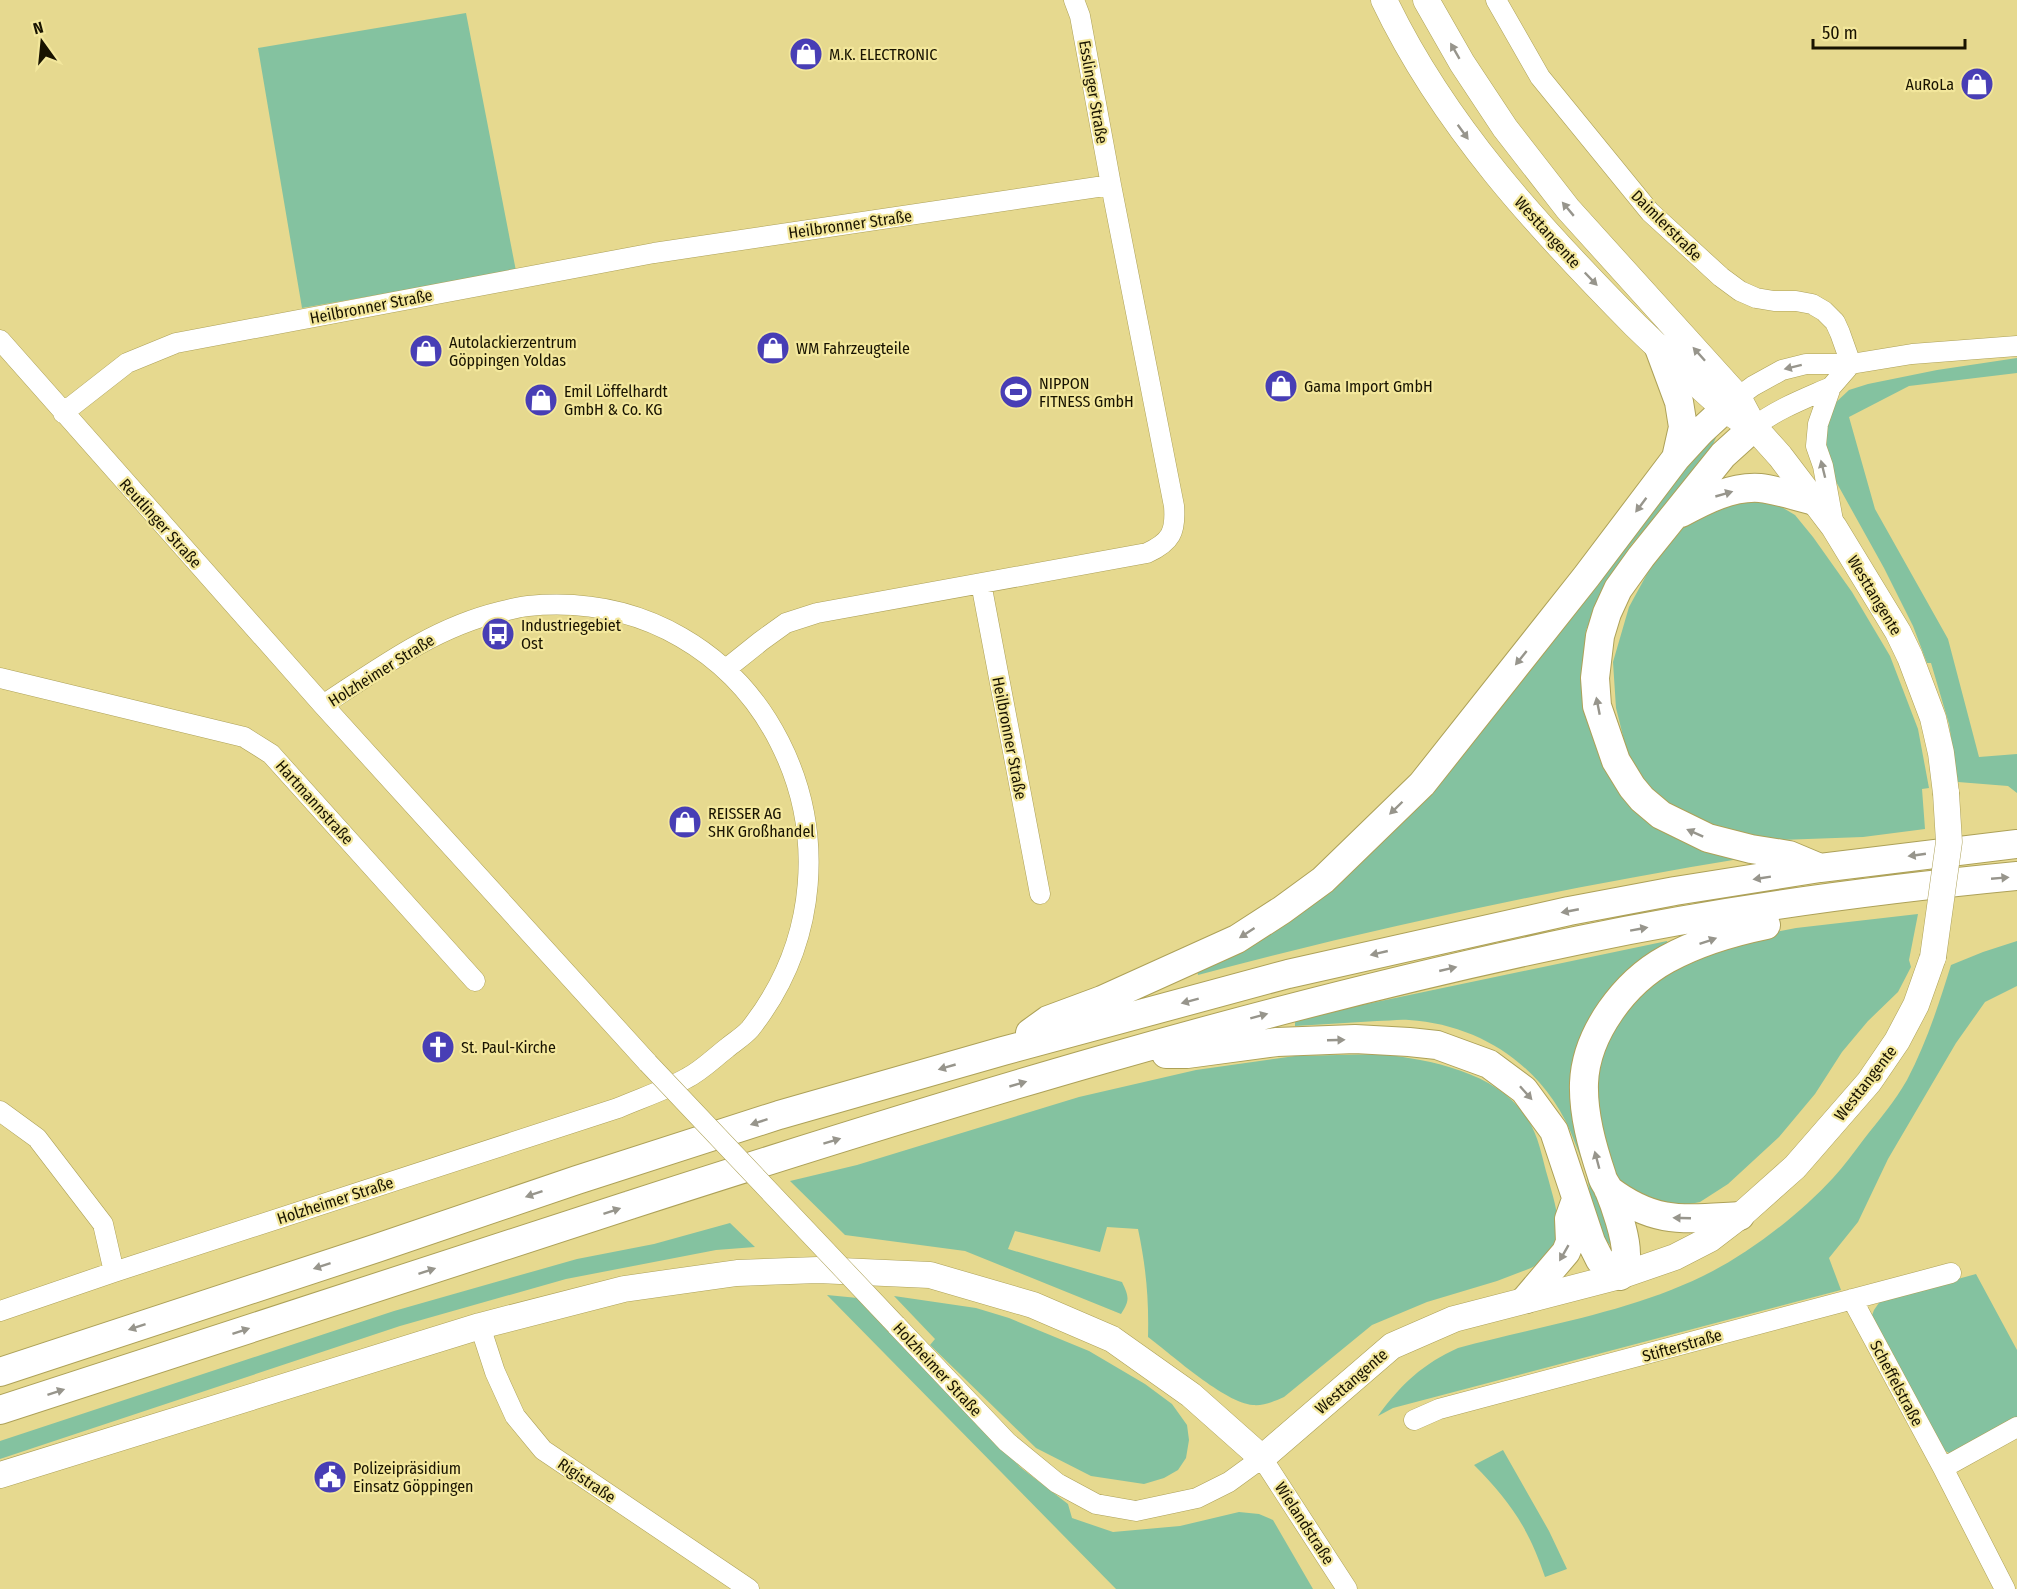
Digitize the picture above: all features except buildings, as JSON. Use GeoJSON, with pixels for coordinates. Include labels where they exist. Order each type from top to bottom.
{"type":"FeatureCollection","features":[{"type":"Feature","properties":{"kind":"highway"},"geometry":{"type":"LineString","coordinates":[[1659,348],[1679,402],[1683,427],[1676,458]]}},
{"type":"Feature","properties":{"kind":"highway"},"geometry":{"type":"LineString","coordinates":[[1003,1051],[1048,1020],[1102,1000],[1237,939],[1323,880],[1422,784],[1586,577],[1676,458],[1731,404]]}},
{"type":"Feature","properties":{"kind":"highway"},"geometry":{"type":"LineString","coordinates":[[1754,427],[1723,455],[1618,589],[1600,636],[1595,678],[1597,706],[1616,761],[1642,799],[1661,815],[1708,838],[1740,847],[1789,855],[1820,868]]}},
{"type":"Feature","properties":{"kind":"highway"},"geometry":{"type":"LineString","coordinates":[[1671,519],[1718,495],[1745,489],[1770,490],[1815,501]]}},
{"type":"Feature","properties":{"kind":"highway"},"geometry":{"type":"LineString","coordinates":[[0,1372],[779,1115],[1003,1051],[1288,974],[1569,911],[1675,891],[1820,868],[2017,844]]}},
{"type":"Feature","properties":{"kind":"highway"},"geometry":{"type":"LineString","coordinates":[[0,1410],[776,1158],[1121,1054],[1300,1005],[1573,942],[1681,922],[1838,897],[2017,876]]}},
{"type":"Feature","properties":{"kind":"highway"},"geometry":{"type":"LineString","coordinates":[[1121,1054],[1187,1054],[1277,1042],[1355,1039],[1437,1046],[1489,1064],[1524,1090],[1554,1131],[1591,1242],[1600,1260],[1620,1276],[1625,1265],[1626,1254],[1623,1236],[1608,1189],[1602,1179],[1586,1117],[1584,1082],[1587,1059],[1597,1032],[1615,1004],[1665,960],[1703,942],[1743,930],[1789,921],[1838,897]]}},
{"type":"Feature","properties":{"kind":"highway"},"geometry":{"type":"LineString","coordinates":[[1608,1189],[1632,1206],[1660,1216],[1684,1219],[1740,1216]]}},
{"type":"Feature","properties":{"kind":"highway"},"geometry":{"type":"LineString","coordinates":[[1526,1299],[1566,1252],[1570,1242],[1569,1219],[1576,1197]]}},
{"type":"Feature","properties":{"kind":"main road","name":"Westtangente"},"geometry":{"type":"LineString","coordinates":[[1384,0],[1398,30],[1440,100],[1473,146],[1539,224],[1659,348],[1731,404]]}},
{"type":"Feature","properties":{"kind":"main road","name":"Westtangente"},"geometry":{"type":"LineString","coordinates":[[1262,1458],[1392,1346],[1454,1319],[1620,1276],[1675,1257],[1710,1239],[1740,1216],[1795,1167],[1869,1082],[1897,1041],[1916,1005],[1932,957],[1949,842],[1941,753],[1933,718],[1898,632],[1834,527],[1754,427],[1731,404],[1568,209],[1505,128],[1462,63],[1425,0]]}},
{"type":"Feature","properties":{"kind":"main road"},"geometry":{"type":"LineString","coordinates":[[0,1475],[480,1326],[624,1289],[737,1273],[818,1270],[930,1275],[1033,1305],[1112,1339],[1191,1395],[1262,1458]]}},
{"type":"Feature","properties":{"kind":"street","name":"Esslinger Straße"},"geometry":{"type":"LineString","coordinates":[[1074,0],[1080,16],[1111,185]]}},
{"type":"Feature","properties":{"kind":"street","name":"Daimlerstraße"},"geometry":{"type":"LineString","coordinates":[[1496,0],[1540,77],[1650,212],[1721,277],[1740,291],[1756,298],[1804,303],[1824,311],[1835,322],[1851,364]]}},
{"type":"Feature","properties":{"kind":"street","name":"Heilbronner Straße"},"geometry":{"type":"LineString","coordinates":[[63,413],[127,363],[176,343],[654,253],[1111,185]]}},
{"type":"Feature","properties":{"kind":"street"},"geometry":{"type":"LineString","coordinates":[[726,669],[786,623],[826,610],[1147,553],[1162,546],[1173,532],[1174,506],[1111,185]]}},
{"type":"Feature","properties":{"kind":"street","name":"Reutlinger Straße"},"geometry":{"type":"LineString","coordinates":[[0,340],[323,705]]}},
{"type":"Feature","properties":{"kind":"street"},"geometry":{"type":"LineString","coordinates":[[1731,404],[1782,370],[1806,364],[1851,364],[1912,354],[2017,346]]}},
{"type":"Feature","properties":{"kind":"street"},"geometry":{"type":"LineString","coordinates":[[1834,527],[1823,466],[1816,446],[1818,424],[1831,387],[1851,364]]}},
{"type":"Feature","properties":{"kind":"street"},"geometry":{"type":"LineString","coordinates":[[1754,427],[1785,407],[1831,387]]}},
{"type":"Feature","properties":{"kind":"street","name":"Heilbronner Straße"},"geometry":{"type":"LineString","coordinates":[[981,584],[1040,894]]}},
{"type":"Feature","properties":{"kind":"street","name":"Holzheimer Straße"},"geometry":{"type":"LineString","coordinates":[[0,1311],[618,1108],[688,1078],[748,1031],[773,994],[794,950],[806,902],[805,819],[798,788],[786,753],[756,702],[726,669],[708,654],[688,640],[637,618],[615,611],[585,606],[526,606],[483,616],[418,644],[323,705],[648,1063],[896,1325],[1007,1442],[1057,1483],[1096,1504],[1136,1511],[1197,1498],[1229,1482],[1262,1458]]}},
{"type":"Feature","properties":{"kind":"street","name":"Hartmannstraße"},"geometry":{"type":"LineString","coordinates":[[0,678],[244,737],[262,748],[271,754],[475,981]]}},
{"type":"Feature","properties":{"kind":"street"},"geometry":{"type":"LineString","coordinates":[[0,1111],[37,1138],[103,1224],[114,1272]]}},
{"type":"Feature","properties":{"kind":"street","name":"Stifterstraße"},"geometry":{"type":"LineString","coordinates":[[1414,1420],[1439,1409],[1951,1273]]}},
{"type":"Feature","properties":{"kind":"street","name":"Scheffelstraße"},"geometry":{"type":"LineString","coordinates":[[1852,1299],[2005,1589]]}},
{"type":"Feature","properties":{"kind":"street","name":"Rigistraße"},"geometry":{"type":"LineString","coordinates":[[480,1326],[495,1372],[515,1416],[543,1450],[749,1589]]}},
{"type":"Feature","properties":{"kind":"street"},"geometry":{"type":"LineString","coordinates":[[1942,1468],[2017,1427]]}},
{"type":"Feature","properties":{"kind":"street","name":"Wielandstraße"},"geometry":{"type":"LineString","coordinates":[[1262,1458],[1347,1589]]}},
{"type":"Feature","properties":{"kind":"green space"},"geometry":{"type":"Polygon","coordinates":[[[466,13],[516,271],[302,308],[258,48],[466,13]]]}},
{"type":"Feature","properties":{"kind":"green space"},"geometry":{"type":"Polygon","coordinates":[[[2017,358],[2017,373],[1909,386],[1849,417],[1875,509],[1948,639],[1979,757],[2017,754],[2017,793],[2008,786],[1958,782],[1949,724],[1931,663],[1927,663],[1913,626],[1884,568],[1829,469],[1820,437],[1832,406],[1849,390],[1937,370],[2017,358]]]}},
{"type":"Feature","properties":{"kind":"green space"},"geometry":{"type":"Polygon","coordinates":[[[1719,431],[1710,451],[1699,466],[1632,544],[1610,577],[1586,630],[1583,671],[1609,766],[1745,858],[1607,882],[1470,910],[1198,975],[1197,969],[1332,883],[1688,453],[1719,431]]]}},
{"type":"Feature","properties":{"kind":"green space"},"geometry":{"type":"Polygon","coordinates":[[[1719,501],[1773,502],[1795,515],[1852,592],[1890,656],[1918,729],[1929,788],[1922,789],[1925,829],[1863,837],[1780,840],[1728,833],[1679,812],[1650,789],[1629,760],[1616,708],[1613,662],[1629,607],[1654,561],[1692,518],[1719,501]]]}},
{"type":"Feature","properties":{"kind":"green space"},"geometry":{"type":"Polygon","coordinates":[[[1918,914],[1909,960],[1911,967],[1898,992],[1868,1021],[1842,1052],[1815,1094],[1779,1137],[1728,1184],[1700,1202],[1675,1207],[1649,1203],[1623,1186],[1608,1163],[1591,1087],[1610,1031],[1636,995],[1671,967],[1722,942],[1796,928],[1918,914]]]}},
{"type":"Feature","properties":{"kind":"green space"},"geometry":{"type":"Polygon","coordinates":[[[1667,941],[1668,946],[1584,1052],[1614,1244],[1610,1245],[1596,1220],[1585,1169],[1564,1117],[1549,1094],[1511,1056],[1463,1031],[1409,1020],[1295,1026],[1295,1019],[1667,941]]]}},
{"type":"Feature","properties":{"kind":"green space"},"geometry":{"type":"Polygon","coordinates":[[[2017,941],[2017,986],[1985,1002],[1956,1043],[1888,1159],[1858,1222],[1829,1258],[1841,1290],[1393,1408],[1378,1416],[1395,1394],[1414,1376],[1434,1361],[1458,1348],[1582,1318],[1644,1300],[1703,1276],[1755,1246],[1805,1206],[1833,1178],[1887,1110],[1914,1066],[1937,1009],[1951,965],[2017,941]]]}},
{"type":"Feature","properties":{"kind":"green space"},"geometry":{"type":"Polygon","coordinates":[[[1381,1054],[1421,1060],[1462,1071],[1499,1089],[1514,1102],[1527,1118],[1540,1147],[1557,1215],[1557,1242],[1549,1258],[1531,1268],[1427,1302],[1372,1325],[1284,1397],[1265,1404],[1253,1405],[1228,1396],[1199,1377],[1148,1337],[1146,1283],[1138,1229],[1107,1227],[1100,1252],[1015,1231],[1008,1249],[1122,1282],[1128,1298],[1121,1314],[965,1251],[845,1235],[790,1181],[857,1165],[1079,1097],[1196,1070],[1295,1056],[1381,1054]]]}},
{"type":"Feature","properties":{"kind":"green space"},"geometry":{"type":"Polygon","coordinates":[[[730,1223],[755,1247],[716,1250],[566,1279],[400,1326],[0,1459],[0,1441],[394,1311],[577,1259],[654,1244],[730,1223]]]}},
{"type":"Feature","properties":{"kind":"green space"},"geometry":{"type":"Polygon","coordinates":[[[1976,1274],[2017,1350],[2017,1420],[1955,1453],[1949,1453],[1942,1449],[1871,1318],[1881,1300],[1976,1274]]]}},
{"type":"Feature","properties":{"kind":"green space"},"geometry":{"type":"Polygon","coordinates":[[[827,1295],[868,1299],[1020,1467],[1068,1504],[1072,1518],[1113,1532],[1180,1526],[1239,1512],[1259,1514],[1273,1520],[1313,1589],[1116,1589],[827,1295]]]}},
{"type":"Feature","properties":{"kind":"green space"},"geometry":{"type":"Polygon","coordinates":[[[894,1296],[976,1308],[1009,1318],[1089,1351],[1145,1384],[1172,1404],[1187,1425],[1189,1440],[1186,1458],[1178,1470],[1164,1478],[1144,1484],[1091,1476],[1036,1448],[930,1345],[935,1339],[894,1296]]]}},
{"type":"Feature","properties":{"kind":"green space"},"geometry":{"type":"Polygon","coordinates":[[[1503,1450],[1549,1531],[1567,1569],[1545,1577],[1532,1544],[1517,1516],[1474,1465],[1503,1450]]]}},
{"type":"Feature","properties":{"kind":"place","name":"M.K. ELECTRONIC"},"geometry":{"type":"Point","coordinates":[806,54]}},
{"type":"Feature","properties":{"kind":"place","name":"AuRoLa"},"geometry":{"type":"Point","coordinates":[1977,84]}},
{"type":"Feature","properties":{"kind":"place","name":"WM Fahrzeugteile"},"geometry":{"type":"Point","coordinates":[773,348]}},
{"type":"Feature","properties":{"kind":"place","name":"Autolackierzentrum Göppingen Yoldas"},"geometry":{"type":"Point","coordinates":[426,351]}},
{"type":"Feature","properties":{"kind":"place","name":"Gama Import GmbH"},"geometry":{"type":"Point","coordinates":[1281,386]}},
{"type":"Feature","properties":{"kind":"place","name":"NIPPON FITNESS GmbH"},"geometry":{"type":"Point","coordinates":[1016,392]}},
{"type":"Feature","properties":{"kind":"place","name":"Emil Löffelhardt GmbH & Co. KG"},"geometry":{"type":"Point","coordinates":[541,400]}},
{"type":"Feature","properties":{"kind":"place","name":"Industriegebiet Ost"},"geometry":{"type":"Point","coordinates":[498,634]}},
{"type":"Feature","properties":{"kind":"place","name":"REISSER AG SHK Großhandel"},"geometry":{"type":"Point","coordinates":[685,822]}},
{"type":"Feature","properties":{"kind":"place","name":"St. Paul-Kirche"},"geometry":{"type":"Point","coordinates":[438,1047]}},
{"type":"Feature","properties":{"kind":"place","name":"Polizeipräsidium Einsatz Göppingen"},"geometry":{"type":"Point","coordinates":[330,1477]}}]}
